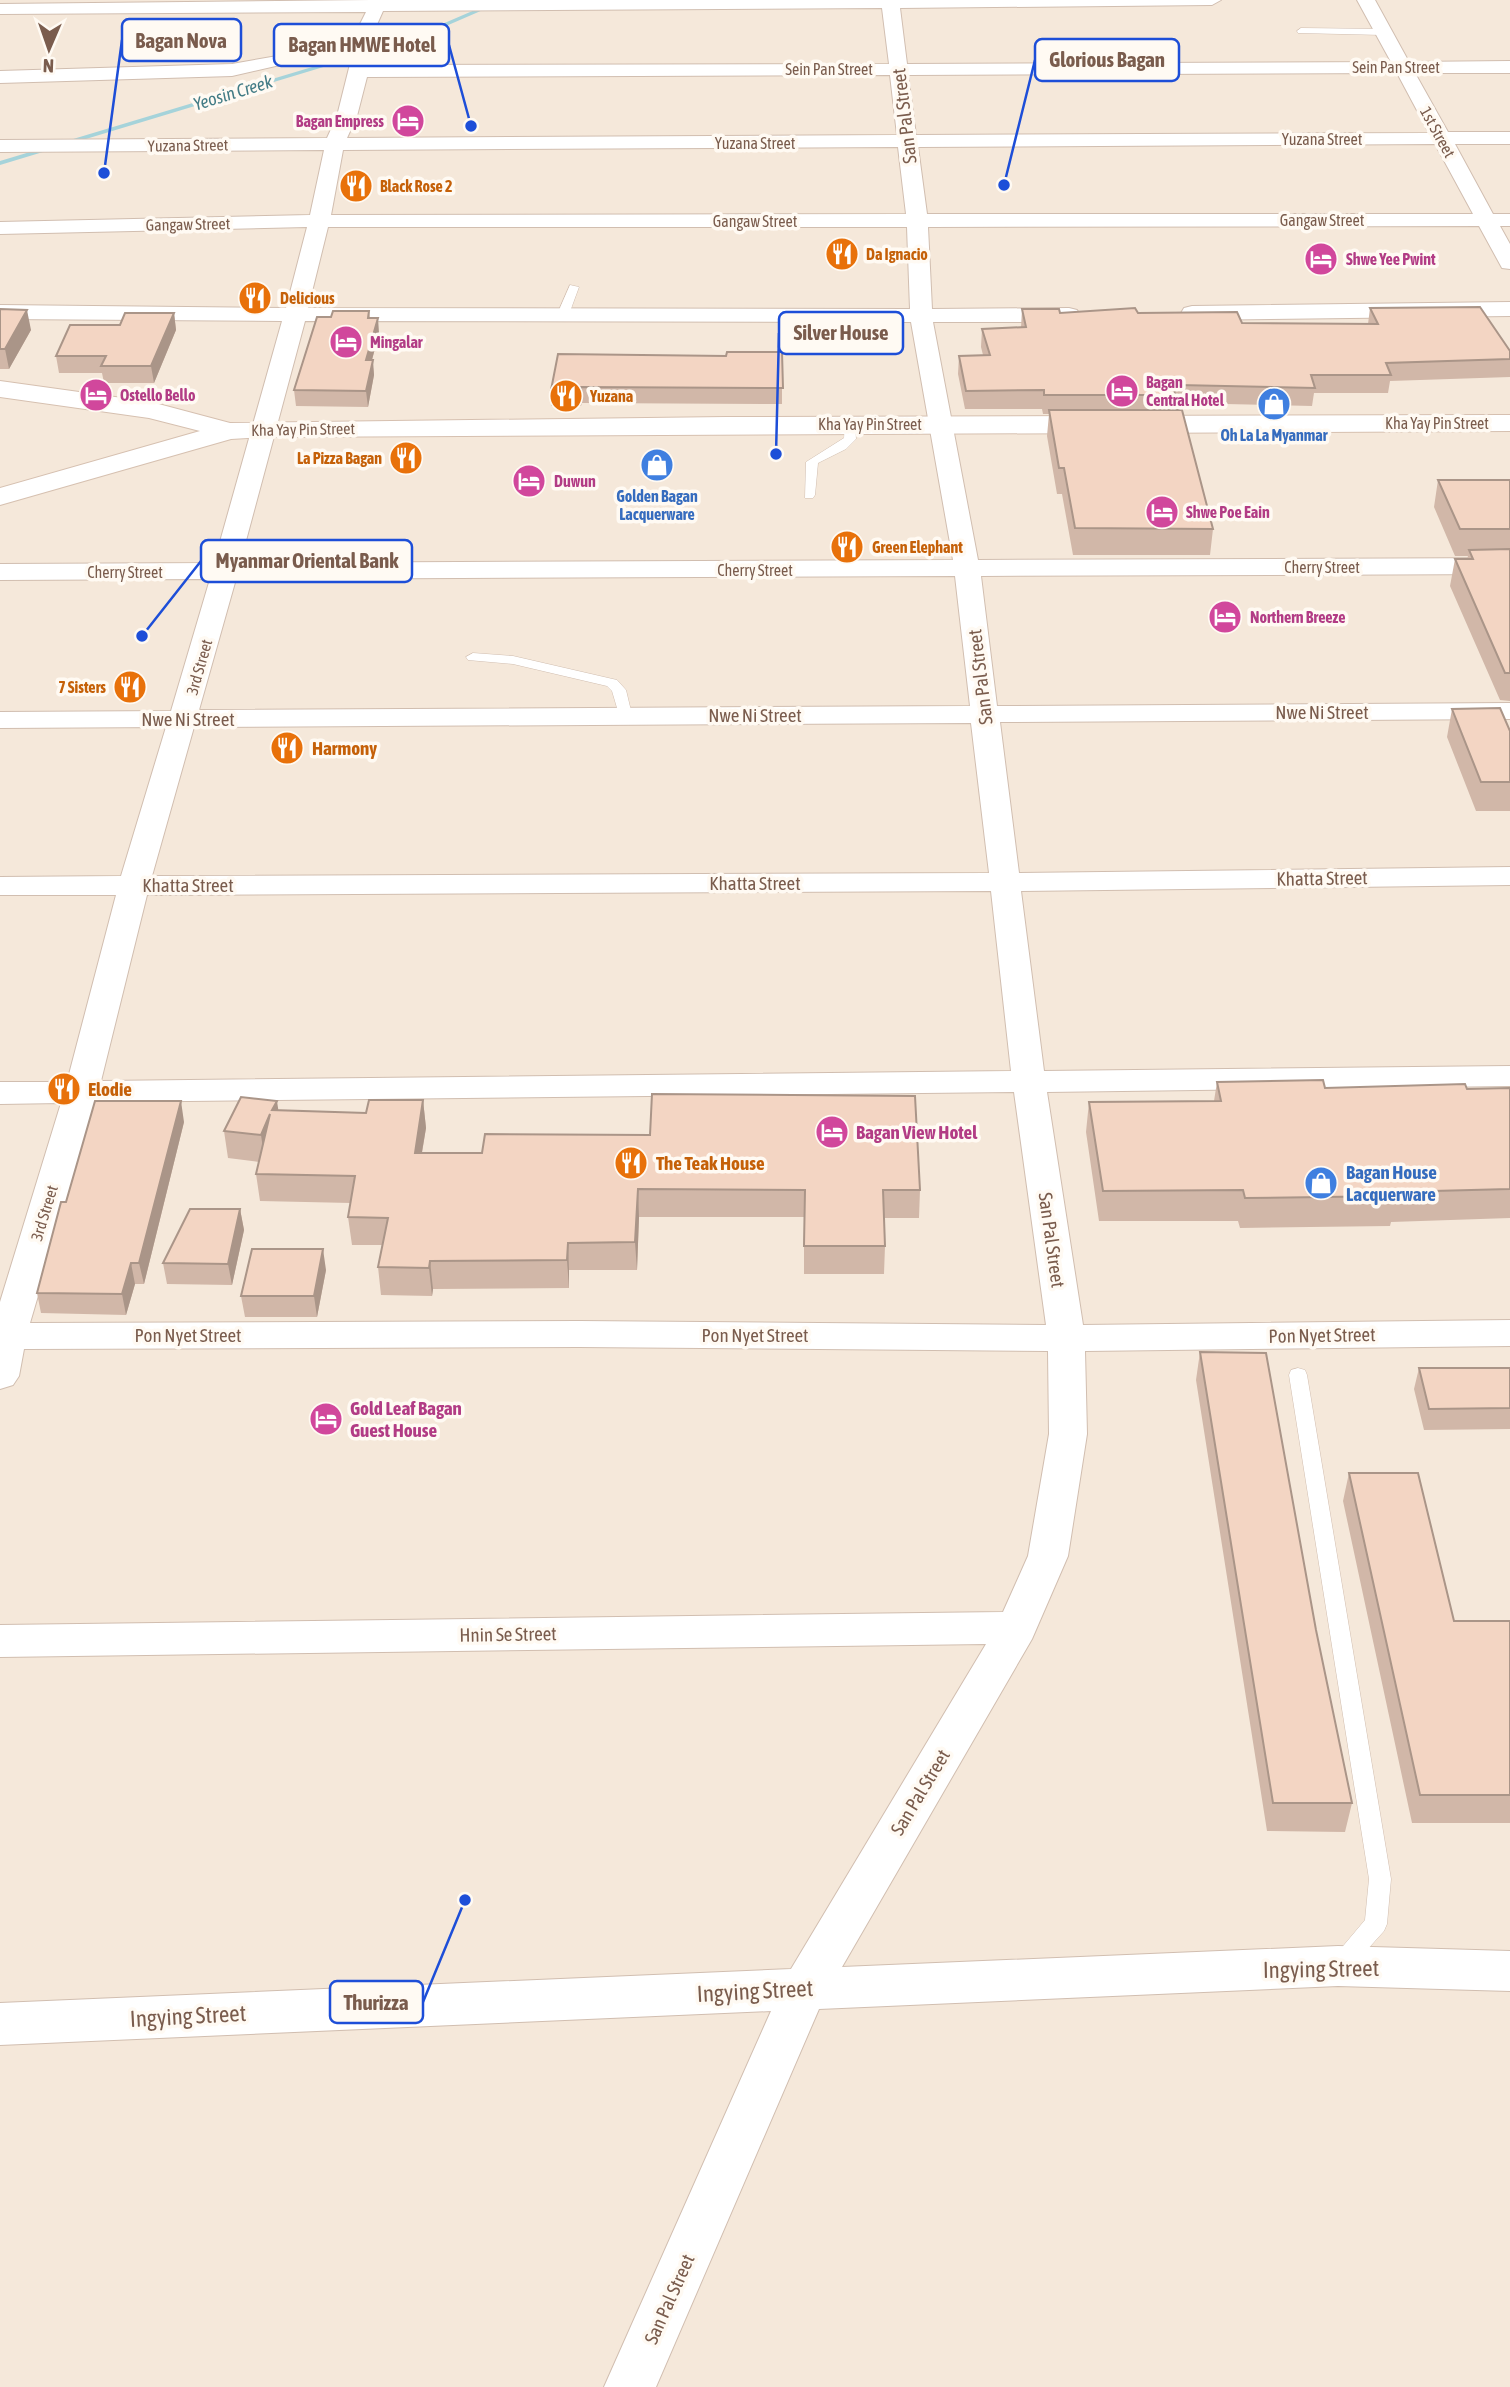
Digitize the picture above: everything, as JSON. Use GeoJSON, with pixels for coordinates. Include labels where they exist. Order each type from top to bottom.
{"type":"FeatureCollection","features":[{"type":"Feature","properties":{"kind":"street"},"geometry":{"type":"LineString","coordinates":[[0,9],[378,3],[507,6],[1212,0]]}},
{"type":"Feature","properties":{"kind":"street","name":"1st Street"},"geometry":{"type":"LineString","coordinates":[[1367,0],[1510,263]]}},
{"type":"Feature","properties":{"kind":"street","name":"San Pal Street"},"geometry":{"type":"LineString","coordinates":[[630,2387],[804,1989],[1017,1628],[1048,1556],[1068,1434],[1066,1338],[1003,882],[967,569],[921,317],[917,221],[890,1]]}},
{"type":"Feature","properties":{"kind":"street","name":"3rd Street"},"geometry":{"type":"LineString","coordinates":[[0,1376],[4,1336],[81,1093],[134,886],[266,429],[319,222],[335,143],[346,116],[357,63],[378,3]]}},
{"type":"Feature","properties":{"kind":"street"},"geometry":{"type":"LineString","coordinates":[[294,63],[322,71]]}},
{"type":"Feature","properties":{"kind":"street","name":"Sein Pan Street"},"geometry":{"type":"LineString","coordinates":[[0,77],[232,70],[294,63],[592,68],[1510,67]]}},
{"type":"Feature","properties":{"kind":"street","name":"Yuzana Street"},"geometry":{"type":"LineString","coordinates":[[0,146],[1510,138]]}},
{"type":"Feature","properties":{"kind":"street","name":"Gangaw Street"},"geometry":{"type":"LineString","coordinates":[[0,228],[319,222],[1510,220]]}},
{"type":"Feature","properties":{"kind":"street"},"geometry":{"type":"LineString","coordinates":[[1168,313],[1510,309]]}},
{"type":"Feature","properties":{"kind":"street"},"geometry":{"type":"LineString","coordinates":[[0,312],[562,317],[1085,314]]}},
{"type":"Feature","properties":{"kind":"street","name":"Kha Yay Pin Street"},"geometry":{"type":"LineString","coordinates":[[0,389],[151,410],[229,431]]}},
{"type":"Feature","properties":{"kind":"street","name":"Kha Yay Pin Street"},"geometry":{"type":"LineString","coordinates":[[0,497],[229,431],[266,429],[849,424],[1510,423]]}},
{"type":"Feature","properties":{"kind":"street","name":"Cherry Street"},"geometry":{"type":"LineString","coordinates":[[0,572],[1510,566]]}},
{"type":"Feature","properties":{"kind":"street","name":"Nwe Ni Street"},"geometry":{"type":"LineString","coordinates":[[0,720],[1510,711]]}},
{"type":"Feature","properties":{"kind":"street","name":"Khatta Street"},"geometry":{"type":"LineString","coordinates":[[0,886],[1003,882],[1510,876]]}},
{"type":"Feature","properties":{"kind":"street"},"geometry":{"type":"LineString","coordinates":[[0,1093],[1510,1076]]}},
{"type":"Feature","properties":{"kind":"street","name":"Pon Nyet Street"},"geometry":{"type":"LineString","coordinates":[[4,1336],[579,1334],[1066,1338],[1510,1333]]}},
{"type":"Feature","properties":{"kind":"street","name":"Hnin Se Street"},"geometry":{"type":"LineString","coordinates":[[0,1641],[1017,1628]]}},
{"type":"Feature","properties":{"kind":"street","name":"Ingying Street"},"geometry":{"type":"LineString","coordinates":[[0,2024],[1338,1966],[1510,1971]]}},
{"type":"Feature","properties":{"kind":"lane"},"geometry":{"type":"LineString","coordinates":[[1301,31],[1383,32]]}},
{"type":"Feature","properties":{"kind":"lane"},"geometry":{"type":"LineString","coordinates":[[562,317],[574,287]]}},
{"type":"Feature","properties":{"kind":"lane"},"geometry":{"type":"LineString","coordinates":[[808,495],[812,462],[821,454],[845,445],[849,439],[849,424]]}},
{"type":"Feature","properties":{"kind":"lane"},"geometry":{"type":"LineString","coordinates":[[473,657],[513,660],[612,683],[619,690],[625,715]]}},
{"type":"Feature","properties":{"kind":"lane"},"geometry":{"type":"LineString","coordinates":[[1298,1375],[1380,1879],[1376,1924],[1338,1966]]}},
{"type":"Feature","properties":{"kind":"shaded area"},"geometry":{"type":"Polygon","coordinates":[[[0,0],[1510,0],[1510,2387],[0,2387],[0,0]]]}},
{"type":"Feature","properties":{"kind":"building"},"geometry":{"type":"Polygon","coordinates":[[[1480,307],[1510,351],[1510,359],[1386,363],[1391,375],[1311,375],[1315,388],[1179,385],[1180,390],[1174,390],[1175,395],[1044,395],[1044,390],[966,391],[959,356],[990,355],[982,329],[1026,327],[1022,309],[1059,309],[1060,313],[1135,308],[1138,313],[1237,312],[1242,323],[1378,324],[1370,308],[1480,307]]]}},
{"type":"Feature","properties":{"kind":"building"},"geometry":{"type":"Polygon","coordinates":[[[0,309],[27,310],[5,349],[0,349],[0,309]]]}},
{"type":"Feature","properties":{"kind":"building"},"geometry":{"type":"Polygon","coordinates":[[[333,311],[369,311],[368,318],[378,318],[366,360],[373,360],[366,391],[294,390],[317,317],[331,317],[333,311]]]}},
{"type":"Feature","properties":{"kind":"building"},"geometry":{"type":"Polygon","coordinates":[[[125,313],[174,313],[151,366],[101,366],[106,356],[56,356],[70,325],[120,325],[125,313]]]}},
{"type":"Feature","properties":{"kind":"building"},"geometry":{"type":"Polygon","coordinates":[[[727,352],[782,352],[783,388],[581,387],[581,390],[551,390],[558,354],[726,356],[727,352]]]}},
{"type":"Feature","properties":{"kind":"building"},"geometry":{"type":"Polygon","coordinates":[[[1049,410],[1182,410],[1213,529],[1075,528],[1064,468],[1059,468],[1049,410]]]}},
{"type":"Feature","properties":{"kind":"building"},"geometry":{"type":"Polygon","coordinates":[[[1438,480],[1510,480],[1510,529],[1460,529],[1438,480]]]}},
{"type":"Feature","properties":{"kind":"building"},"geometry":{"type":"Polygon","coordinates":[[[1510,549],[1510,673],[1505,673],[1455,559],[1473,559],[1469,550],[1510,549]]]}},
{"type":"Feature","properties":{"kind":"building"},"geometry":{"type":"Polygon","coordinates":[[[1500,708],[1510,731],[1510,782],[1481,782],[1452,709],[1500,708]]]}},
{"type":"Feature","properties":{"kind":"building"},"geometry":{"type":"Polygon","coordinates":[[[1323,1080],[1325,1088],[1465,1084],[1467,1089],[1510,1088],[1510,1189],[1395,1192],[1396,1196],[1245,1198],[1243,1190],[1103,1191],[1089,1102],[1221,1101],[1217,1082],[1323,1080]]]}},
{"type":"Feature","properties":{"kind":"building"},"geometry":{"type":"Polygon","coordinates":[[[652,1094],[915,1096],[920,1190],[883,1190],[885,1246],[804,1246],[805,1190],[638,1189],[635,1242],[568,1243],[567,1260],[430,1261],[429,1268],[378,1267],[388,1218],[348,1217],[355,1176],[256,1174],[270,1114],[261,1135],[224,1131],[241,1097],[277,1101],[272,1110],[366,1113],[369,1100],[423,1100],[415,1153],[482,1153],[485,1134],[650,1135],[652,1094]]]}},
{"type":"Feature","properties":{"kind":"building"},"geometry":{"type":"Polygon","coordinates":[[[95,1101],[181,1101],[139,1263],[131,1263],[122,1294],[37,1293],[61,1202],[66,1202],[95,1101]]]}},
{"type":"Feature","properties":{"kind":"building"},"geometry":{"type":"Polygon","coordinates":[[[190,1209],[240,1209],[228,1264],[163,1263],[190,1209]]]}},
{"type":"Feature","properties":{"kind":"building"},"geometry":{"type":"Polygon","coordinates":[[[252,1249],[323,1249],[314,1296],[241,1296],[252,1249]]]}},
{"type":"Feature","properties":{"kind":"building"},"geometry":{"type":"Polygon","coordinates":[[[1200,1352],[1266,1353],[1316,1630],[1352,1803],[1273,1803],[1200,1352]]]}},
{"type":"Feature","properties":{"kind":"building"},"geometry":{"type":"Polygon","coordinates":[[[1419,1368],[1510,1368],[1510,1408],[1429,1409],[1419,1368]]]}},
{"type":"Feature","properties":{"kind":"building"},"geometry":{"type":"Polygon","coordinates":[[[1349,1473],[1418,1473],[1454,1621],[1510,1621],[1510,1795],[1420,1795],[1349,1473]]]}},
{"type":"Feature","properties":{"kind":"waterway","name":"Yeosin Creek"},"geometry":{"type":"LineString","coordinates":[[0,163],[414,38],[503,0]]}},
{"type":"Feature","properties":{"kind":"place","name":"Bagan Empress"},"geometry":{"type":"Point","coordinates":[408,121]}},
{"type":"Feature","properties":{"kind":"place","name":"Bagan HMWE Hotel"},"geometry":{"type":"Point","coordinates":[471,126]}},
{"type":"Feature","properties":{"kind":"place","name":"Bagan Nova"},"geometry":{"type":"Point","coordinates":[104,173]}},
{"type":"Feature","properties":{"kind":"place","name":"Glorious Bagan"},"geometry":{"type":"Point","coordinates":[1004,185]}},
{"type":"Feature","properties":{"kind":"place","name":"Black Rose 2"},"geometry":{"type":"Point","coordinates":[356,186]}},
{"type":"Feature","properties":{"kind":"place","name":"Da Ignacio"},"geometry":{"type":"Point","coordinates":[842,254]}},
{"type":"Feature","properties":{"kind":"place","name":"Shwe Yee Pwint"},"geometry":{"type":"Point","coordinates":[1321,259]}},
{"type":"Feature","properties":{"kind":"place","name":"Delicious"},"geometry":{"type":"Point","coordinates":[255,298]}},
{"type":"Feature","properties":{"kind":"place","name":"Mingalar"},"geometry":{"type":"Point","coordinates":[346,342]}},
{"type":"Feature","properties":{"kind":"place","name":"Bagan Central Hotel"},"geometry":{"type":"Point","coordinates":[1122,391]}},
{"type":"Feature","properties":{"kind":"place","name":"Ostello Bello"},"geometry":{"type":"Point","coordinates":[96,395]}},
{"type":"Feature","properties":{"kind":"place","name":"Yuzana"},"geometry":{"type":"Point","coordinates":[566,396]}},
{"type":"Feature","properties":{"kind":"place","name":"Oh La La Myanmar"},"geometry":{"type":"Point","coordinates":[1274,404]}},
{"type":"Feature","properties":{"kind":"place","name":"Silver House"},"geometry":{"type":"Point","coordinates":[776,454]}},
{"type":"Feature","properties":{"kind":"place","name":"La Pizza Bagan"},"geometry":{"type":"Point","coordinates":[406,458]}},
{"type":"Feature","properties":{"kind":"place","name":"Golden Bagan Lacquerware"},"geometry":{"type":"Point","coordinates":[657,465]}},
{"type":"Feature","properties":{"kind":"place","name":"Duwun"},"geometry":{"type":"Point","coordinates":[529,481]}},
{"type":"Feature","properties":{"kind":"place","name":"Shwe Poe Eain"},"geometry":{"type":"Point","coordinates":[1162,512]}},
{"type":"Feature","properties":{"kind":"place","name":"Green Elephant"},"geometry":{"type":"Point","coordinates":[847,547]}},
{"type":"Feature","properties":{"kind":"place","name":"Northern Breeze"},"geometry":{"type":"Point","coordinates":[1225,617]}},
{"type":"Feature","properties":{"kind":"place","name":"Myanmar Oriental Bank"},"geometry":{"type":"Point","coordinates":[142,636]}},
{"type":"Feature","properties":{"kind":"place","name":"7 Sisters"},"geometry":{"type":"Point","coordinates":[130,687]}},
{"type":"Feature","properties":{"kind":"place","name":"Harmony"},"geometry":{"type":"Point","coordinates":[287,748]}},
{"type":"Feature","properties":{"kind":"place","name":"Elodie"},"geometry":{"type":"Point","coordinates":[64,1089]}},
{"type":"Feature","properties":{"kind":"place","name":"Bagan View Hotel"},"geometry":{"type":"Point","coordinates":[832,1132]}},
{"type":"Feature","properties":{"kind":"place","name":"The Teak House"},"geometry":{"type":"Point","coordinates":[631,1163]}},
{"type":"Feature","properties":{"kind":"place","name":"Bagan House Lacquerware"},"geometry":{"type":"Point","coordinates":[1321,1183]}},
{"type":"Feature","properties":{"kind":"place","name":"Gold Leaf Bagan Guest House"},"geometry":{"type":"Point","coordinates":[326,1419]}},
{"type":"Feature","properties":{"kind":"place","name":"Thurizza"},"geometry":{"type":"Point","coordinates":[465,1900]}}]}
